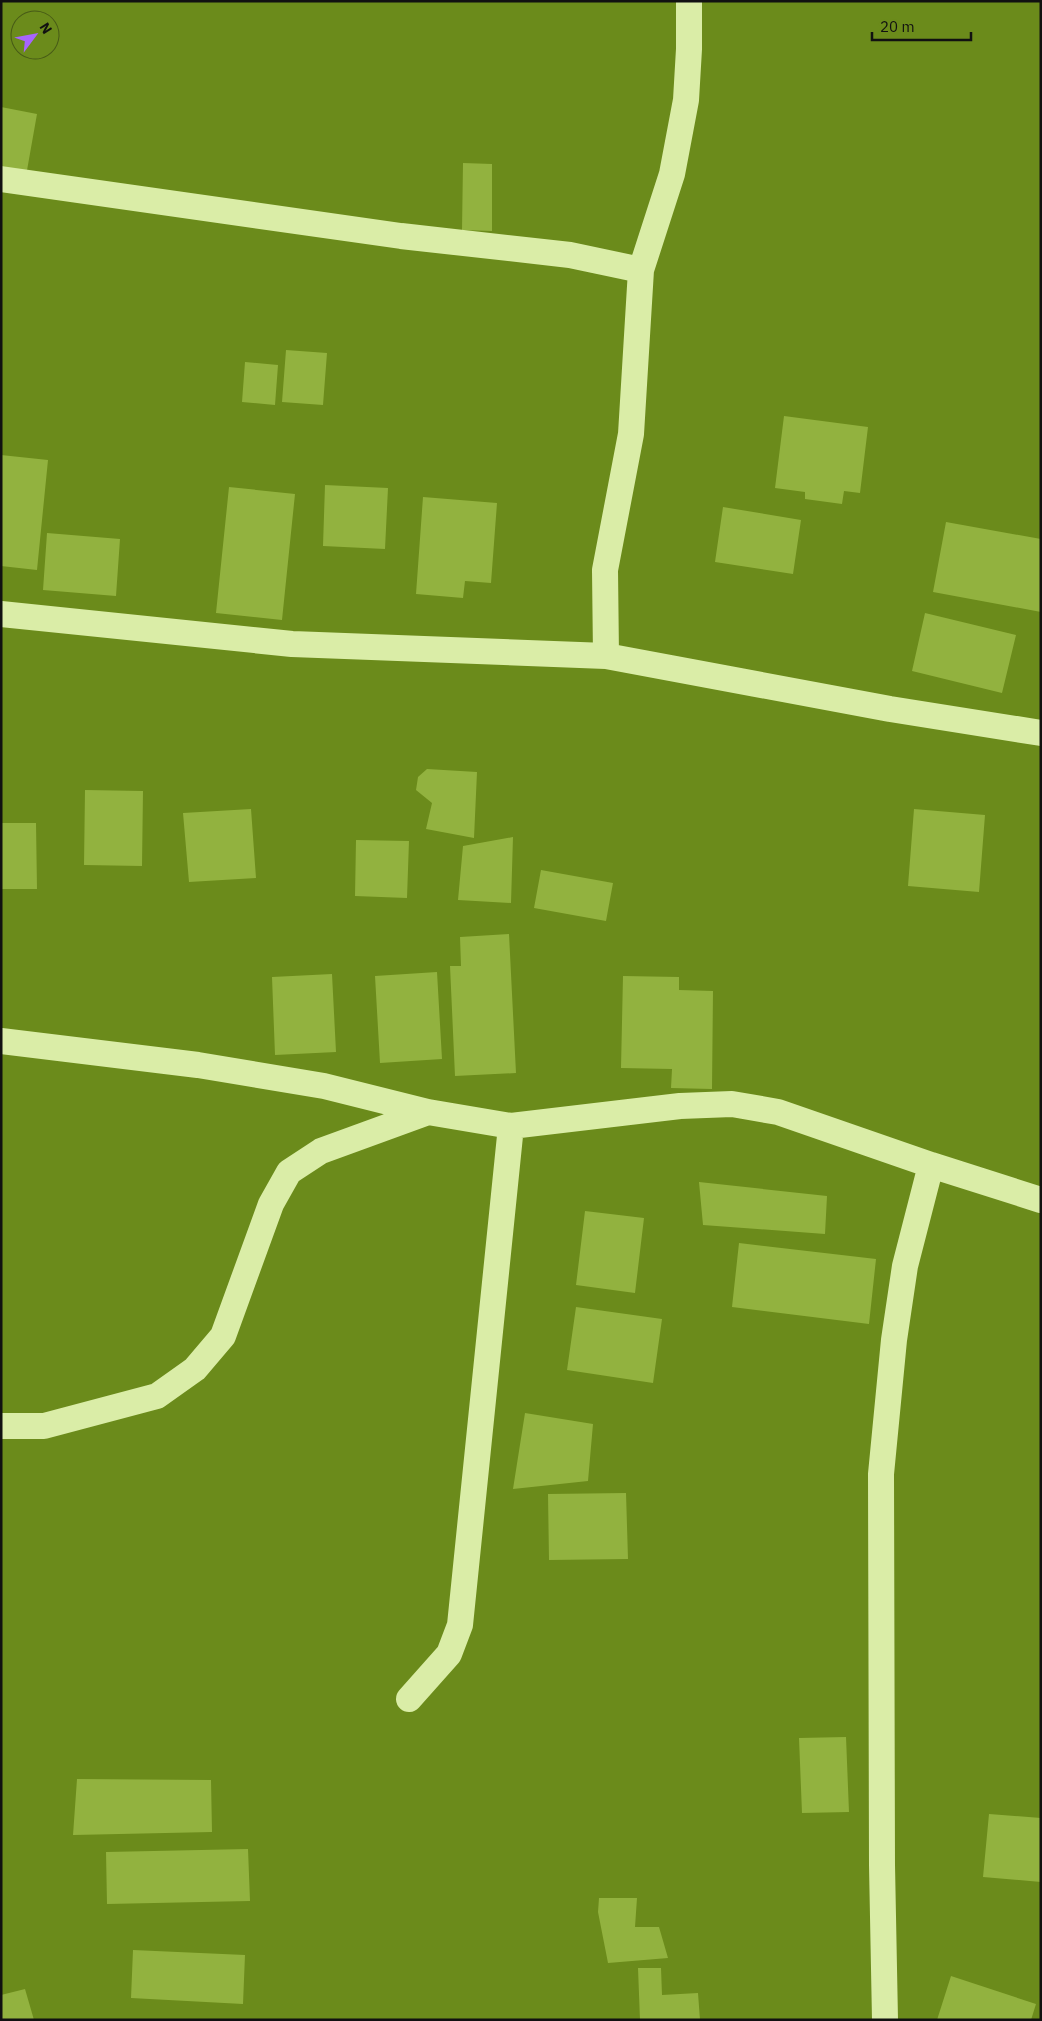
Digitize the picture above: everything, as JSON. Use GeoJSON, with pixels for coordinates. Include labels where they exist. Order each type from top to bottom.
{"type":"FeatureCollection","features":[{"type":"Feature","properties":{"kind":"street"},"geometry":{"type":"LineString","coordinates":[[606,656],[605,570],[631,434],[641,270],[672,174],[686,100],[689,1]]}},
{"type":"Feature","properties":{"kind":"street"},"geometry":{"type":"LineString","coordinates":[[1,179],[401,236],[570,255],[641,270]]}},
{"type":"Feature","properties":{"kind":"street"},"geometry":{"type":"LineString","coordinates":[[1,614],[292,644],[606,656],[890,709],[1041,733]]}},
{"type":"Feature","properties":{"kind":"street"},"geometry":{"type":"LineString","coordinates":[[1,1042],[217,1068],[324,1086],[428,1112],[511,1126],[680,1106],[732,1104],[778,1112],[931,1165],[1041,1200]]}},
{"type":"Feature","properties":{"kind":"street"},"geometry":{"type":"LineString","coordinates":[[1,1426],[44,1426],[156,1396],[195,1368],[223,1336],[271,1204],[289,1172],[321,1151],[428,1112]]}},
{"type":"Feature","properties":{"kind":"street"},"geometry":{"type":"LineString","coordinates":[[409,1699],[448,1654],[460,1625],[511,1126]]}},
{"type":"Feature","properties":{"kind":"street"},"geometry":{"type":"LineString","coordinates":[[885,2020],[882,1865],[881,1474],[894,1340],[905,1266],[931,1165]]}},
{"type":"Feature","properties":{"kind":"building"},"geometry":{"type":"Polygon","coordinates":[[[1,107],[37,114],[26,176],[1,171],[1,107]]]}},
{"type":"Feature","properties":{"kind":"building"},"geometry":{"type":"Polygon","coordinates":[[[463,163],[492,164],[492,231],[462,230],[463,163]]]}},
{"type":"Feature","properties":{"kind":"building"},"geometry":{"type":"Polygon","coordinates":[[[286,350],[327,353],[323,405],[282,402],[286,350]]]}},
{"type":"Feature","properties":{"kind":"building"},"geometry":{"type":"Polygon","coordinates":[[[245,362],[278,365],[275,405],[242,402],[245,362]]]}},
{"type":"Feature","properties":{"kind":"building"},"geometry":{"type":"Polygon","coordinates":[[[784,416],[868,427],[860,493],[844,491],[842,504],[805,499],[805,492],[775,488],[784,416]]]}},
{"type":"Feature","properties":{"kind":"building"},"geometry":{"type":"Polygon","coordinates":[[[1,455],[48,460],[37,570],[1,566],[1,455]]]}},
{"type":"Feature","properties":{"kind":"building"},"geometry":{"type":"Polygon","coordinates":[[[325,485],[388,488],[385,549],[323,546],[325,485]]]}},
{"type":"Feature","properties":{"kind":"building"},"geometry":{"type":"Polygon","coordinates":[[[229,487],[295,494],[282,620],[216,613],[229,487]]]}},
{"type":"Feature","properties":{"kind":"building"},"geometry":{"type":"Polygon","coordinates":[[[423,497],[497,503],[491,583],[465,581],[463,598],[416,594],[423,497]]]}},
{"type":"Feature","properties":{"kind":"building"},"geometry":{"type":"Polygon","coordinates":[[[723,507],[801,520],[793,574],[715,562],[723,507]]]}},
{"type":"Feature","properties":{"kind":"building"},"geometry":{"type":"Polygon","coordinates":[[[946,522],[1041,539],[1041,612],[933,592],[946,522]]]}},
{"type":"Feature","properties":{"kind":"building"},"geometry":{"type":"Polygon","coordinates":[[[47,533],[120,539],[116,596],[43,590],[47,533]]]}},
{"type":"Feature","properties":{"kind":"building"},"geometry":{"type":"Polygon","coordinates":[[[925,613],[1016,635],[1002,693],[912,671],[925,613]]]}},
{"type":"Feature","properties":{"kind":"building"},"geometry":{"type":"Polygon","coordinates":[[[427,769],[477,772],[474,838],[426,829],[432,803],[416,790],[418,777],[427,769]]]}},
{"type":"Feature","properties":{"kind":"building"},"geometry":{"type":"Polygon","coordinates":[[[85,790],[143,791],[142,866],[84,865],[85,790]]]}},
{"type":"Feature","properties":{"kind":"building"},"geometry":{"type":"Polygon","coordinates":[[[251,809],[256,878],[189,882],[183,813],[251,809]]]}},
{"type":"Feature","properties":{"kind":"building"},"geometry":{"type":"Polygon","coordinates":[[[914,809],[985,815],[979,892],[908,886],[914,809]]]}},
{"type":"Feature","properties":{"kind":"building"},"geometry":{"type":"Polygon","coordinates":[[[1,823],[36,823],[37,889],[1,889],[1,823]]]}},
{"type":"Feature","properties":{"kind":"building"},"geometry":{"type":"Polygon","coordinates":[[[513,837],[511,903],[458,900],[463,846],[513,837]]]}},
{"type":"Feature","properties":{"kind":"building"},"geometry":{"type":"Polygon","coordinates":[[[356,840],[409,841],[407,898],[355,896],[356,840]]]}},
{"type":"Feature","properties":{"kind":"building"},"geometry":{"type":"Polygon","coordinates":[[[541,870],[613,883],[606,921],[534,908],[541,870]]]}},
{"type":"Feature","properties":{"kind":"building"},"geometry":{"type":"Polygon","coordinates":[[[509,934],[516,1073],[455,1076],[450,966],[461,966],[460,937],[509,934]]]}},
{"type":"Feature","properties":{"kind":"building"},"geometry":{"type":"Polygon","coordinates":[[[437,972],[442,1059],[380,1063],[375,976],[437,972]]]}},
{"type":"Feature","properties":{"kind":"building"},"geometry":{"type":"Polygon","coordinates":[[[332,974],[336,1052],[275,1055],[272,977],[332,974]]]}},
{"type":"Feature","properties":{"kind":"building"},"geometry":{"type":"Polygon","coordinates":[[[623,976],[679,977],[679,990],[713,991],[712,1089],[671,1088],[672,1069],[621,1068],[623,976]]]}},
{"type":"Feature","properties":{"kind":"building"},"geometry":{"type":"Polygon","coordinates":[[[699,1182],[827,1196],[825,1234],[703,1225],[699,1182]]]}},
{"type":"Feature","properties":{"kind":"building"},"geometry":{"type":"Polygon","coordinates":[[[585,1211],[644,1218],[635,1293],[576,1285],[585,1211]]]}},
{"type":"Feature","properties":{"kind":"building"},"geometry":{"type":"Polygon","coordinates":[[[739,1243],[876,1259],[869,1324],[732,1307],[739,1243]]]}},
{"type":"Feature","properties":{"kind":"building"},"geometry":{"type":"Polygon","coordinates":[[[576,1307],[662,1319],[653,1383],[567,1370],[576,1307]]]}},
{"type":"Feature","properties":{"kind":"building"},"geometry":{"type":"Polygon","coordinates":[[[525,1413],[593,1424],[588,1481],[513,1489],[525,1413]]]}},
{"type":"Feature","properties":{"kind":"building"},"geometry":{"type":"Polygon","coordinates":[[[626,1493],[628,1559],[549,1560],[548,1494],[626,1493]]]}},
{"type":"Feature","properties":{"kind":"building"},"geometry":{"type":"Polygon","coordinates":[[[846,1737],[849,1812],[802,1813],[799,1738],[846,1737]]]}},
{"type":"Feature","properties":{"kind":"building"},"geometry":{"type":"Polygon","coordinates":[[[77,1779],[211,1780],[212,1832],[73,1835],[77,1779]]]}},
{"type":"Feature","properties":{"kind":"building"},"geometry":{"type":"Polygon","coordinates":[[[989,1814],[1041,1818],[1041,1882],[983,1877],[989,1814]]]}},
{"type":"Feature","properties":{"kind":"building"},"geometry":{"type":"Polygon","coordinates":[[[248,1849],[250,1901],[107,1904],[106,1852],[248,1849]]]}},
{"type":"Feature","properties":{"kind":"building"},"geometry":{"type":"Polygon","coordinates":[[[599,1898],[637,1898],[635,1927],[659,1927],[668,1958],[608,1963],[598,1912],[599,1898]]]}},
{"type":"Feature","properties":{"kind":"building"},"geometry":{"type":"Polygon","coordinates":[[[133,1950],[245,1955],[243,2004],[131,1998],[133,1950]]]}},
{"type":"Feature","properties":{"kind":"building"},"geometry":{"type":"Polygon","coordinates":[[[638,1968],[661,1968],[662,1995],[698,1993],[700,2020],[640,2020],[638,1968]]]}},
{"type":"Feature","properties":{"kind":"building"},"geometry":{"type":"Polygon","coordinates":[[[951,1976],[1036,2004],[1031,2020],[937,2020],[951,1976]]]}},
{"type":"Feature","properties":{"kind":"building"},"geometry":{"type":"Polygon","coordinates":[[[25,1989],[34,2020],[1,2020],[1,1995],[25,1989]]]}}]}
